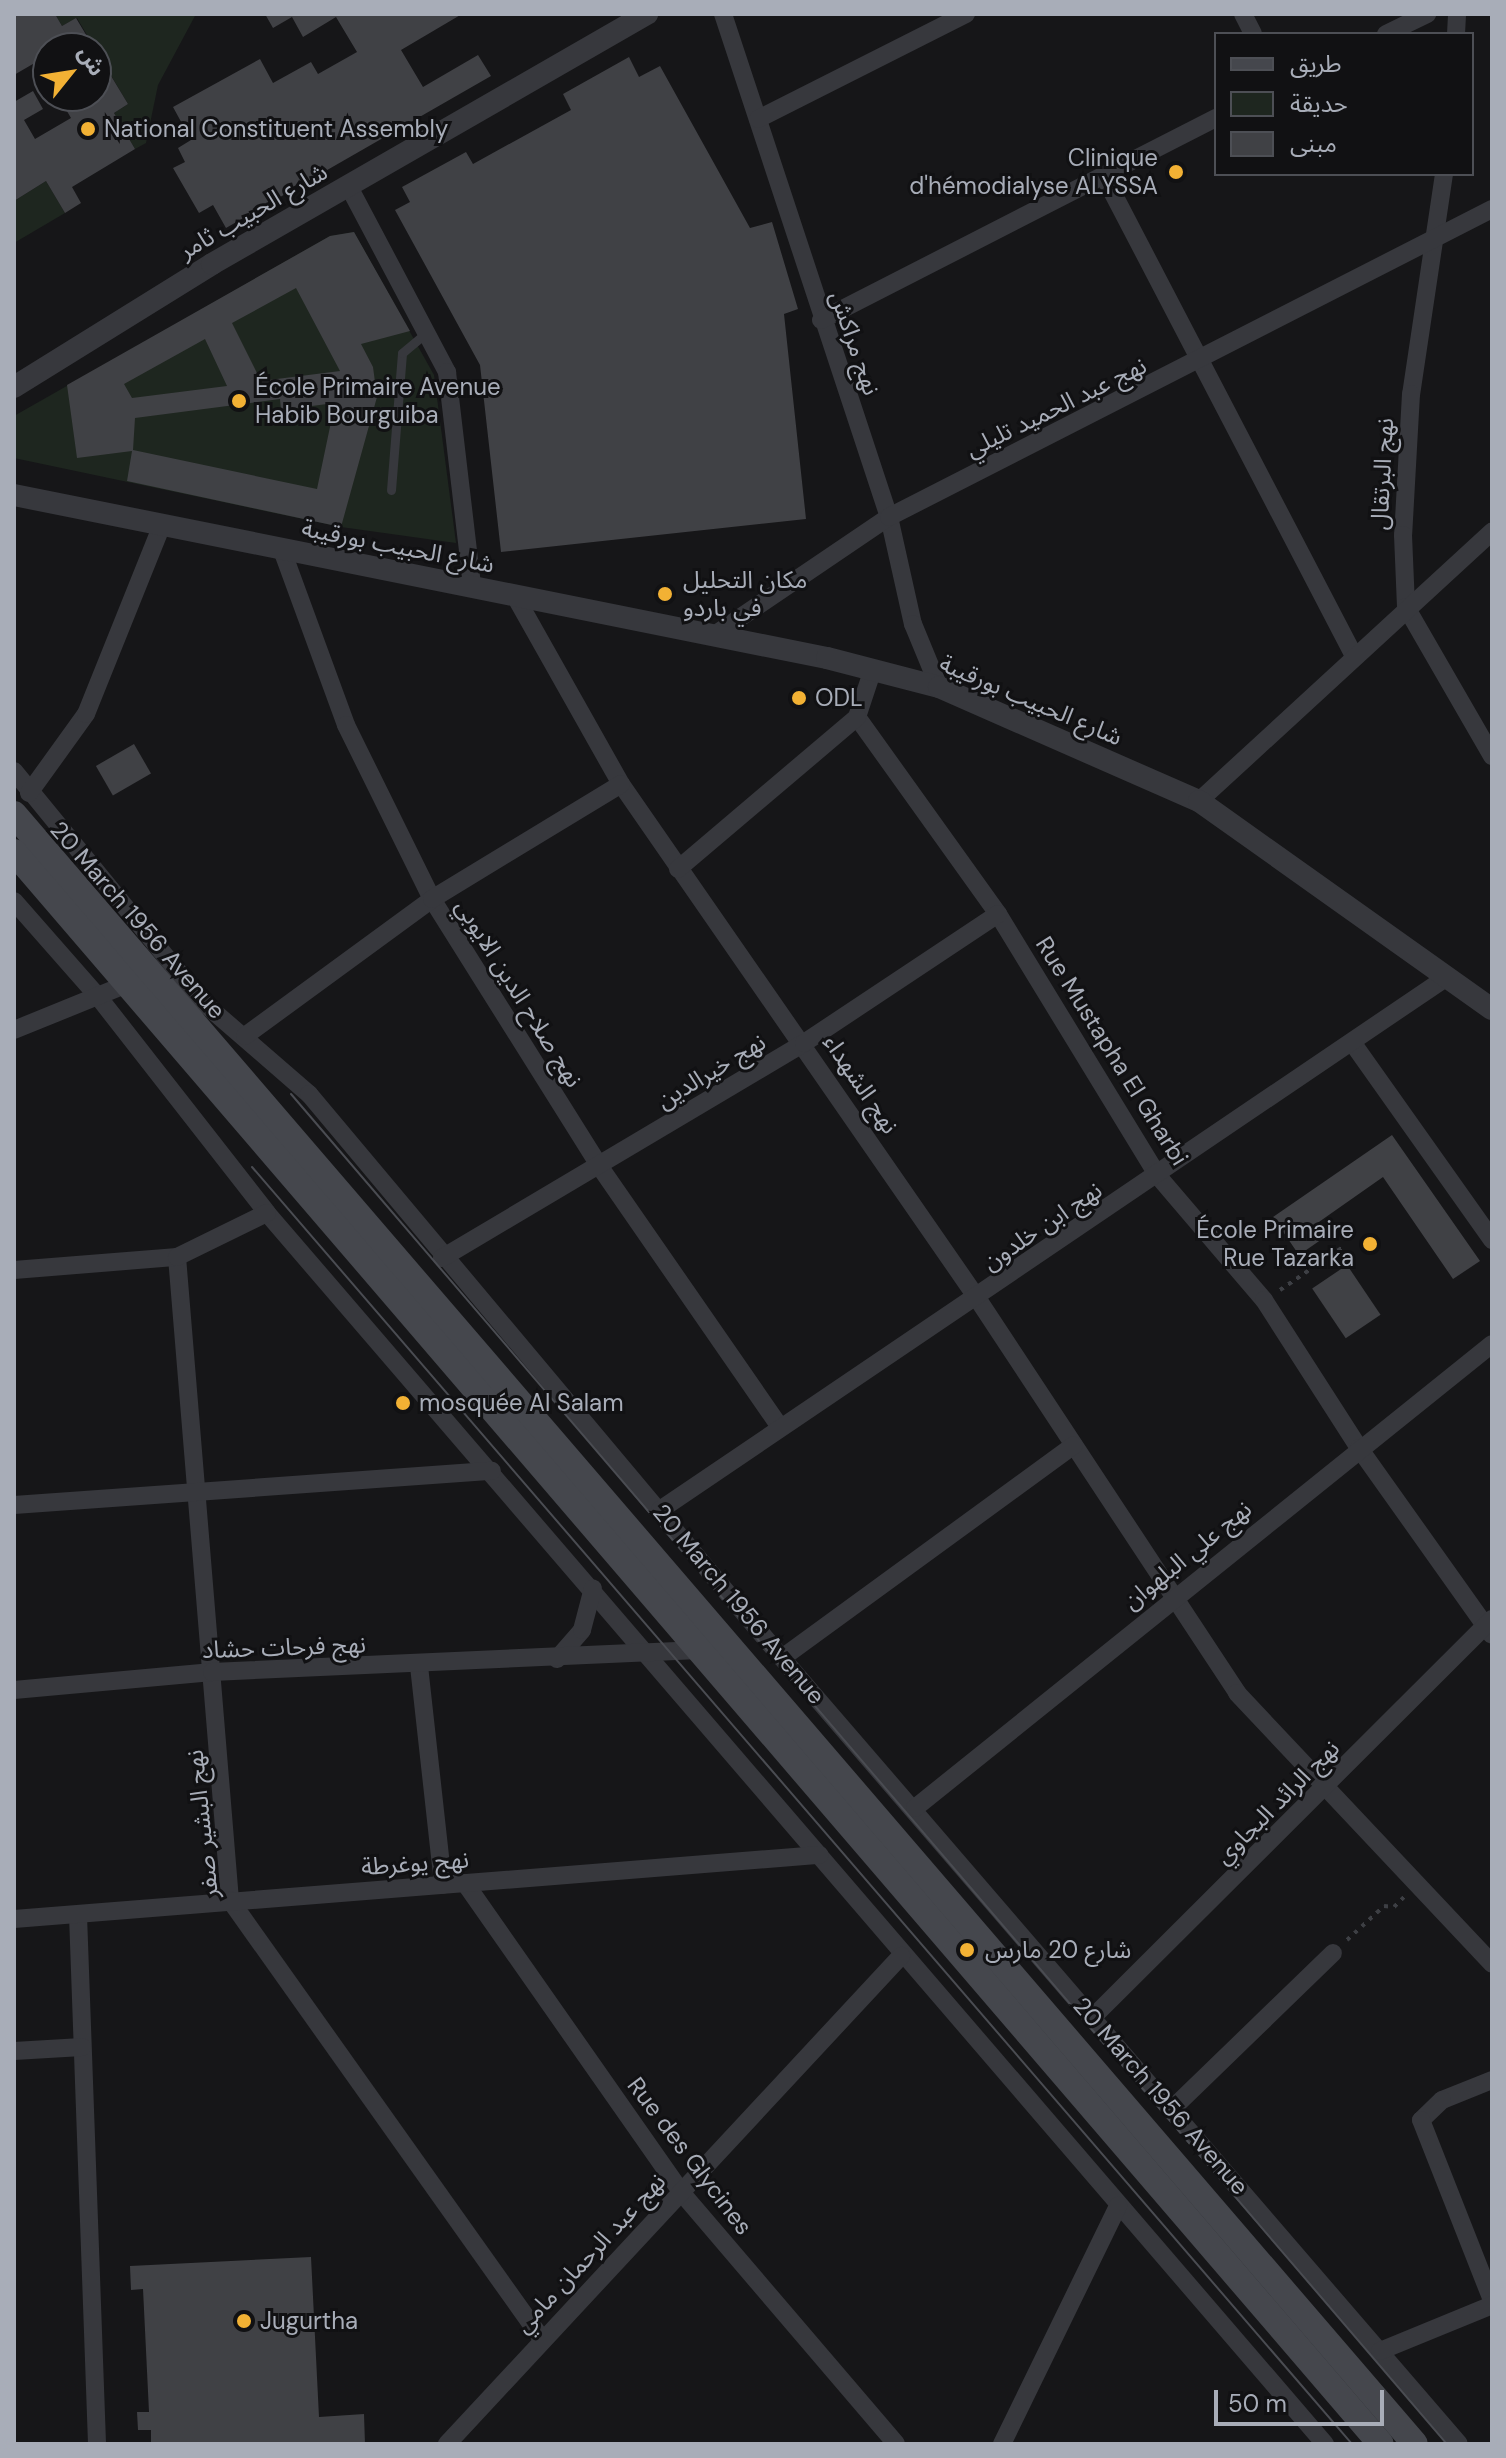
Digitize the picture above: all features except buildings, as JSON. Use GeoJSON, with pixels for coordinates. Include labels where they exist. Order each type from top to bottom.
{"type":"FeatureCollection","features":[{"type":"Feature","properties":{"kind":"main road","name":"20 March 1956 Avenue"},"geometry":{"type":"LineString","coordinates":[[22,804],[140,979],[701,1651],[863,1822],[1415,2444]]}},
{"type":"Feature","properties":{"kind":"main road"},"geometry":{"type":"LineString","coordinates":[[14,852],[108,961],[140,979]]}},
{"type":"Feature","properties":{"kind":"main road","name":"20 March 1956 Avenue"},"geometry":{"type":"LineString","coordinates":[[140,979],[732,1647],[863,1822],[1381,2444]]}},
{"type":"Feature","properties":{"kind":"street","name":"شارع الحبيب ثامر"},"geometry":{"type":"LineString","coordinates":[[14,387],[348,185],[647,14]]}},
{"type":"Feature","properties":{"kind":"street","name":"نهج مراكش"},"geometry":{"type":"LineString","coordinates":[[723,14],[821,320],[889,517],[905,597],[939,687]]}},
{"type":"Feature","properties":{"kind":"street"},"geometry":{"type":"LineString","coordinates":[[758,119],[966,14]]}},
{"type":"Feature","properties":{"kind":"street"},"geometry":{"type":"LineString","coordinates":[[1243,14],[1252,32]]}},
{"type":"Feature","properties":{"kind":"street"},"geometry":{"type":"LineString","coordinates":[[1390,32],[1427,14]]}},
{"type":"Feature","properties":{"kind":"street"},"geometry":{"type":"LineString","coordinates":[[821,320],[1214,119]]}},
{"type":"Feature","properties":{"kind":"street"},"geometry":{"type":"LineString","coordinates":[[1104,176],[1197,364],[1353,654]]}},
{"type":"Feature","properties":{"kind":"street","name":"نهج البرتقال"},"geometry":{"type":"LineString","coordinates":[[1406,607],[1409,422],[1432,240],[1444,176]]}},
{"type":"Feature","properties":{"kind":"street"},"geometry":{"type":"LineString","coordinates":[[348,185],[427,333],[451,390],[472,585]]}},
{"type":"Feature","properties":{"kind":"street","name":"نهج عبد الحميد تليلي"},"geometry":{"type":"LineString","coordinates":[[713,636],[889,517],[1197,364],[1492,209]]}},
{"type":"Feature","properties":{"kind":"street","name":"شارع الحبيب بورقيبة"},"geometry":{"type":"LineString","coordinates":[[14,495],[472,585],[873,669],[939,687],[1199,801],[1492,1009]]}},
{"type":"Feature","properties":{"kind":"street"},"geometry":{"type":"LineString","coordinates":[[22,804],[86,714],[162,525]]}},
{"type":"Feature","properties":{"kind":"street"},"geometry":{"type":"LineString","coordinates":[[1199,801],[1353,654],[1492,532]]}},
{"type":"Feature","properties":{"kind":"street","name":"نهج صلاح الدين الايوبي"},"geometry":{"type":"LineString","coordinates":[[282,550],[346,725],[432,899],[600,1167],[780,1427]]}},
{"type":"Feature","properties":{"kind":"street","name":"نهج الشهداء"},"geometry":{"type":"LineString","coordinates":[[515,596],[621,784],[678,869],[804,1043],[1249,1709],[1324,1789],[1421,1882],[1492,1964]]}},
{"type":"Feature","properties":{"kind":"street"},"geometry":{"type":"LineString","coordinates":[[1406,607],[1492,756]]}},
{"type":"Feature","properties":{"kind":"street"},"geometry":{"type":"LineString","coordinates":[[678,869],[857,717],[873,669]]}},
{"type":"Feature","properties":{"kind":"street","name":"Rue Mustapha El Gharbi"},"geometry":{"type":"LineString","coordinates":[[857,717],[998,914],[1158,1176],[1264,1300],[1359,1448],[1490,1626]]}},
{"type":"Feature","properties":{"kind":"street","name":"20 March 1956 Avenue"},"geometry":{"type":"LineString","coordinates":[[14,771],[22,804],[191,988],[309,1094],[442,1258],[660,1510],[782,1658],[915,1808],[1459,2444]]}},
{"type":"Feature","properties":{"kind":"street"},"geometry":{"type":"LineString","coordinates":[[245,1036],[432,899],[621,784]]}},
{"type":"Feature","properties":{"kind":"street"},"geometry":{"type":"LineString","coordinates":[[14,901],[100,999],[267,1213],[593,1588],[901,1956],[1325,2444]]}},
{"type":"Feature","properties":{"kind":"street","name":"نهج خيرالدين"},"geometry":{"type":"LineString","coordinates":[[442,1258],[600,1167],[804,1043],[998,914]]}},
{"type":"Feature","properties":{"kind":"street","name":"نهج ابن خلدون"},"geometry":{"type":"LineString","coordinates":[[660,1510],[1354,1045],[1447,977]]}},
{"type":"Feature","properties":{"kind":"street"},"geometry":{"type":"LineString","coordinates":[[14,1030],[100,999],[140,979]]}},
{"type":"Feature","properties":{"kind":"street"},"geometry":{"type":"LineString","coordinates":[[1354,1045],[1492,1240]]}},
{"type":"Feature","properties":{"kind":"street"},"geometry":{"type":"LineString","coordinates":[[14,1270],[177,1257],[267,1213]]}},
{"type":"Feature","properties":{"kind":"street","name":"نهج البشير صفر"},"geometry":{"type":"LineString","coordinates":[[177,1257],[230,1900],[541,2338]]}},
{"type":"Feature","properties":{"kind":"street","name":"نهج علي البلهوان"},"geometry":{"type":"LineString","coordinates":[[915,1808],[1173,1595],[1492,1344]]}},
{"type":"Feature","properties":{"kind":"street"},"geometry":{"type":"LineString","coordinates":[[782,1658],[1074,1445]]}},
{"type":"Feature","properties":{"kind":"street"},"geometry":{"type":"LineString","coordinates":[[14,1505],[198,1489],[492,1471]]}},
{"type":"Feature","properties":{"kind":"street"},"geometry":{"type":"LineString","coordinates":[[557,1659],[582,1630],[593,1588]]}},
{"type":"Feature","properties":{"kind":"street","name":"نهج الرائد البجاوي"},"geometry":{"type":"LineString","coordinates":[[1093,2017],[1490,1626]]}},
{"type":"Feature","properties":{"kind":"street","name":"نهج فرحات حشاد"},"geometry":{"type":"LineString","coordinates":[[14,1690],[212,1672],[419,1666],[732,1647]]}},
{"type":"Feature","properties":{"kind":"street"},"geometry":{"type":"LineString","coordinates":[[419,1666],[443,1885]]}},
{"type":"Feature","properties":{"kind":"street","name":"نهج يوغرطة"},"geometry":{"type":"LineString","coordinates":[[14,1919],[819,1855]]}},
{"type":"Feature","properties":{"kind":"street","name":"Rue des Glycines"},"geometry":{"type":"LineString","coordinates":[[465,1883],[681,2192],[896,2444]]}},
{"type":"Feature","properties":{"kind":"street"},"geometry":{"type":"LineString","coordinates":[[78,1915],[97,2444]]}},
{"type":"Feature","properties":{"kind":"street"},"geometry":{"type":"LineString","coordinates":[[1172,2109],[1333,1953]]}},
{"type":"Feature","properties":{"kind":"street","name":"نهج عبد الرحمان مامي"},"geometry":{"type":"LineString","coordinates":[[447,2444],[541,2338],[901,1956]]}},
{"type":"Feature","properties":{"kind":"street"},"geometry":{"type":"LineString","coordinates":[[14,2051],[82,2047]]}},
{"type":"Feature","properties":{"kind":"street"},"geometry":{"type":"LineString","coordinates":[[1380,2351],[1492,2303],[1421,2120],[1442,2100],[1492,2080]]}},
{"type":"Feature","properties":{"kind":"street"},"geometry":{"type":"LineString","coordinates":[[1002,2444],[1118,2206]]}},
{"type":"Feature","properties":{"kind":"lane"},"geometry":{"type":"LineString","coordinates":[[391,490],[402,353],[427,333]]}},
{"type":"Feature","properties":{"kind":"path"},"geometry":{"type":"LineString","coordinates":[[1264,1300],[1343,1247]]}},
{"type":"Feature","properties":{"kind":"path"},"geometry":{"type":"LineString","coordinates":[[1333,1953],[1384,1906],[1394,1907],[1421,1882]]}},
{"type":"Feature","properties":{"kind":"green space"},"geometry":{"type":"Polygon","coordinates":[[[55,14],[196,14],[158,85],[146,143],[135,149],[114,113],[128,104],[112,77],[112,32],[85,32],[77,18],[62,26],[55,14]]]}},
{"type":"Feature","properties":{"kind":"green space"},"geometry":{"type":"Polygon","coordinates":[[[46,181],[65,213],[14,243],[14,201],[46,181]]]}},
{"type":"Feature","properties":{"kind":"green space","name":"École Primaire Avenue Habib Bourguiba"},"geometry":{"type":"Polygon","coordinates":[[[354,232],[434,375],[456,543],[341,527],[14,458],[14,416],[330,236],[354,232]]]}},
{"type":"Feature","properties":{"kind":"tram line"},"geometry":{"type":"LineString","coordinates":[[291,1094],[1447,2444]]}},
{"type":"Feature","properties":{"kind":"tram line"},"geometry":{"type":"LineString","coordinates":[[252,1167],[1352,2444]]}},
{"type":"Feature","properties":{"kind":"place","name":"National Constituent Assembly"},"geometry":{"type":"Point","coordinates":[88,129]}},
{"type":"Feature","properties":{"kind":"place","name":"Clinique d'hémodialyse ALYSSA"},"geometry":{"type":"Point","coordinates":[1176,172]}},
{"type":"Feature","properties":{"kind":"place","name":"École Primaire Avenue Habib Bourguiba"},"geometry":{"type":"Point","coordinates":[239,401]}},
{"type":"Feature","properties":{"kind":"place","name":"مكان التحليل في باردو"},"geometry":{"type":"Point","coordinates":[665,594]}},
{"type":"Feature","properties":{"kind":"place","name":"ODL"},"geometry":{"type":"Point","coordinates":[799,698]}},
{"type":"Feature","properties":{"kind":"place","name":"École Primaire Rue Tazarka"},"geometry":{"type":"Point","coordinates":[1370,1244]}},
{"type":"Feature","properties":{"kind":"place","name":"mosquée Al Salam"},"geometry":{"type":"Point","coordinates":[403,1403]}},
{"type":"Feature","properties":{"kind":"place","name":"شارع 20 مارس"},"geometry":{"type":"Point","coordinates":[967,1950]}},
{"type":"Feature","properties":{"kind":"place","name":"Jugurtha"},"geometry":{"type":"Point","coordinates":[244,2321]}}]}
